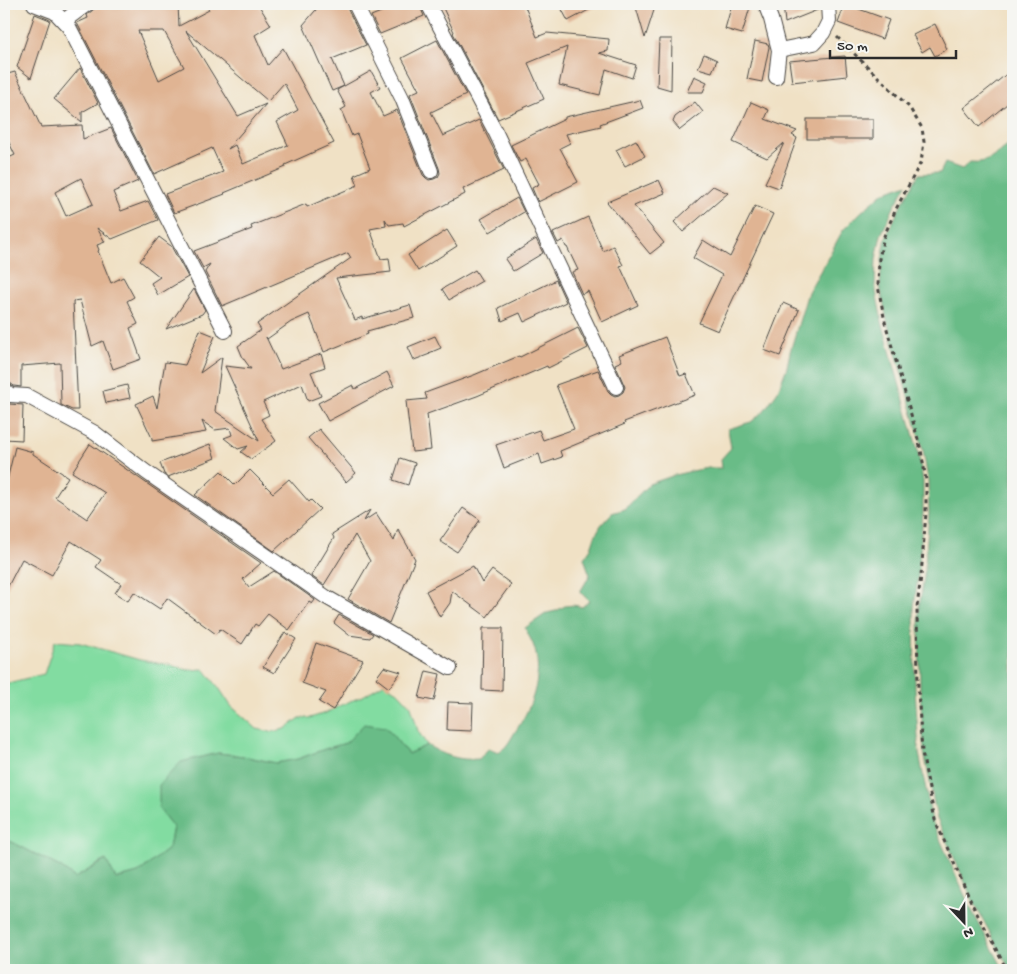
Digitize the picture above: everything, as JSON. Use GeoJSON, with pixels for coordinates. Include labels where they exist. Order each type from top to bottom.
{"type":"FeatureCollection","features":[{"type":"Feature","properties":{"kind":"street"},"geometry":{"type":"LineString","coordinates":[[34,4],[55,12],[69,27],[225,332]]}},
{"type":"Feature","properties":{"kind":"street"},"geometry":{"type":"LineString","coordinates":[[64,22],[87,4]]}},
{"type":"Feature","properties":{"kind":"street"},"geometry":{"type":"LineString","coordinates":[[355,4],[402,98],[431,171]]}},
{"type":"Feature","properties":{"kind":"street"},"geometry":{"type":"LineString","coordinates":[[428,4],[496,133],[616,387]]}},
{"type":"Feature","properties":{"kind":"street"},"geometry":{"type":"LineString","coordinates":[[765,4],[779,50],[776,77]]}},
{"type":"Feature","properties":{"kind":"street"},"geometry":{"type":"LineString","coordinates":[[779,50],[814,43],[829,21],[828,4]]}},
{"type":"Feature","properties":{"kind":"street"},"geometry":{"type":"LineString","coordinates":[[4,389],[10,395],[27,396],[95,433],[146,472],[326,597],[450,668]]}},
{"type":"Feature","properties":{"kind":"path"},"geometry":{"type":"LineString","coordinates":[[826,26],[909,108],[922,128],[924,142],[921,162],[896,208],[884,236],[879,259],[878,286],[885,322],[921,450],[926,480],[926,513],[917,607],[918,689],[922,752],[935,820],[972,904],[1007,970]]}},
{"type":"Feature","properties":{"kind":"green space"},"geometry":{"type":"Polygon","coordinates":[[[1013,143],[1013,970],[1010,970],[974,903],[937,819],[924,752],[920,689],[919,607],[924,577],[929,513],[928,480],[923,450],[887,321],[880,286],[886,237],[919,174],[940,173],[945,163],[962,169],[970,162],[982,162],[991,158],[1013,143]]]}},
{"type":"Feature","properties":{"kind":"green space"},"geometry":{"type":"Polygon","coordinates":[[[907,184],[881,235],[876,259],[875,286],[882,322],[918,451],[923,481],[923,513],[914,607],[915,689],[919,753],[932,821],[969,905],[1004,970],[4,970],[4,840],[12,842],[60,867],[75,878],[106,860],[116,879],[138,873],[169,848],[173,827],[159,809],[159,785],[181,762],[218,753],[276,763],[298,759],[346,743],[364,724],[386,727],[408,754],[427,745],[451,756],[479,759],[489,748],[498,752],[504,748],[526,713],[534,693],[538,671],[535,650],[525,628],[547,613],[565,606],[574,605],[582,607],[589,601],[580,592],[590,575],[584,558],[591,548],[601,525],[612,513],[625,509],[649,484],[692,471],[722,468],[721,459],[731,448],[728,429],[751,422],[763,412],[778,391],[787,367],[808,292],[843,230],[883,193],[907,184]]]}},
{"type":"Feature","properties":{"kind":"green space"},"geometry":{"type":"Polygon","coordinates":[[[55,641],[80,643],[140,660],[188,670],[204,669],[231,706],[257,729],[271,732],[285,729],[300,718],[310,718],[326,713],[363,696],[385,683],[398,692],[411,706],[418,731],[427,745],[408,754],[386,727],[298,759],[276,763],[218,753],[159,809],[173,827],[169,848],[138,873],[115,879],[105,860],[75,878],[60,867],[12,842],[4,840],[4,684],[44,674],[55,641]]]}},
{"type":"Feature","properties":{"kind":"building"},"geometry":{"type":"Polygon","coordinates":[[[104,4],[178,4],[179,26],[209,10],[205,4],[258,4],[271,25],[255,35],[268,65],[283,48],[334,143],[225,194],[174,213],[165,194],[223,172],[212,148],[154,174],[77,23],[88,18],[87,15],[104,4]],[[138,31],[159,80],[184,67],[164,31],[138,31]],[[186,31],[238,116],[266,104],[228,149],[235,145],[243,164],[288,145],[277,122],[298,110],[284,83],[268,101],[186,31]]]}},
{"type":"Feature","properties":{"kind":"building"},"geometry":{"type":"Polygon","coordinates":[[[321,4],[346,4],[366,45],[332,59],[344,86],[332,91],[303,25],[321,4]]]}},
{"type":"Feature","properties":{"kind":"building"},"geometry":{"type":"Polygon","coordinates":[[[401,4],[419,4],[424,16],[380,34],[371,16],[401,4]]]}},
{"type":"Feature","properties":{"kind":"building"},"geometry":{"type":"Polygon","coordinates":[[[438,4],[524,4],[537,37],[547,33],[609,39],[608,51],[599,53],[636,65],[632,78],[606,69],[600,95],[559,85],[567,47],[528,63],[544,99],[498,119],[453,33],[443,8],[441,9],[438,4]]]}},
{"type":"Feature","properties":{"kind":"building"},"geometry":{"type":"Polygon","coordinates":[[[559,4],[600,4],[568,21],[559,4]]]}},
{"type":"Feature","properties":{"kind":"building"},"geometry":{"type":"Polygon","coordinates":[[[635,4],[656,4],[645,38],[635,4]]]}},
{"type":"Feature","properties":{"kind":"building"},"geometry":{"type":"Polygon","coordinates":[[[732,4],[751,4],[742,34],[725,29],[732,4]]]}},
{"type":"Feature","properties":{"kind":"building"},"geometry":{"type":"Polygon","coordinates":[[[783,4],[819,4],[820,9],[785,23],[783,4]]]}},
{"type":"Feature","properties":{"kind":"building"},"geometry":{"type":"Polygon","coordinates":[[[845,4],[889,20],[882,39],[838,23],[845,4]]]}},
{"type":"Feature","properties":{"kind":"building"},"geometry":{"type":"Polygon","coordinates":[[[35,14],[50,20],[31,78],[17,67],[35,14]]]}},
{"type":"Feature","properties":{"kind":"building"},"geometry":{"type":"Polygon","coordinates":[[[935,24],[947,49],[935,56],[930,47],[922,52],[913,35],[935,24]]]}},
{"type":"Feature","properties":{"kind":"building"},"geometry":{"type":"Polygon","coordinates":[[[659,39],[672,39],[671,90],[657,86],[659,39]]]}},
{"type":"Feature","properties":{"kind":"building"},"geometry":{"type":"Polygon","coordinates":[[[437,40],[466,95],[431,112],[443,136],[479,120],[504,170],[463,189],[465,194],[404,226],[403,223],[389,225],[385,219],[386,226],[370,229],[381,259],[389,258],[391,272],[336,278],[355,320],[410,305],[414,318],[367,331],[368,334],[324,352],[309,314],[291,322],[267,339],[266,337],[281,369],[321,354],[325,367],[311,372],[321,396],[308,401],[302,384],[263,402],[269,415],[261,419],[276,441],[251,459],[241,452],[248,446],[238,449],[224,438],[232,435],[230,428],[215,430],[202,421],[206,432],[152,441],[136,404],[153,396],[157,408],[165,362],[185,365],[200,330],[215,336],[200,373],[222,357],[215,411],[259,441],[225,366],[251,369],[243,358],[238,346],[261,330],[257,324],[351,258],[348,253],[222,306],[205,272],[210,264],[203,268],[194,251],[252,229],[251,226],[306,204],[307,207],[358,185],[354,175],[370,168],[357,134],[352,136],[341,110],[346,107],[337,90],[371,71],[380,87],[371,92],[383,116],[397,110],[423,175],[429,180],[438,177],[440,173],[439,168],[410,94],[419,90],[402,58],[437,40]]]}},
{"type":"Feature","properties":{"kind":"building"},"geometry":{"type":"Polygon","coordinates":[[[755,41],[768,44],[769,47],[762,82],[747,79],[755,41]]]}},
{"type":"Feature","properties":{"kind":"building"},"geometry":{"type":"Polygon","coordinates":[[[704,54],[717,60],[712,72],[698,68],[704,54]]]}},
{"type":"Feature","properties":{"kind":"building"},"geometry":{"type":"Polygon","coordinates":[[[845,56],[847,76],[792,82],[789,61],[845,56]]]}},
{"type":"Feature","properties":{"kind":"building"},"geometry":{"type":"Polygon","coordinates":[[[80,68],[98,103],[82,112],[82,122],[54,99],[80,68]]]}},
{"type":"Feature","properties":{"kind":"building"},"geometry":{"type":"Polygon","coordinates":[[[1013,69],[1013,99],[979,127],[964,108],[1013,69]]]}},
{"type":"Feature","properties":{"kind":"building"},"geometry":{"type":"Polygon","coordinates":[[[15,72],[41,127],[82,125],[83,139],[111,128],[138,181],[113,192],[121,211],[148,201],[158,220],[112,239],[97,228],[105,242],[97,245],[98,251],[111,283],[123,277],[134,297],[127,301],[138,324],[130,328],[141,359],[113,369],[103,341],[92,346],[80,300],[73,301],[78,410],[72,410],[61,405],[60,363],[21,366],[21,387],[14,386],[5,380],[4,160],[15,155],[4,132],[4,75],[15,72]],[[81,178],[55,192],[66,216],[93,204],[81,178]]]}},
{"type":"Feature","properties":{"kind":"building"},"geometry":{"type":"Polygon","coordinates":[[[694,76],[707,82],[703,92],[687,92],[694,76]]]}},
{"type":"Feature","properties":{"kind":"building"},"geometry":{"type":"Polygon","coordinates":[[[640,100],[643,108],[600,124],[601,126],[566,134],[570,143],[560,148],[578,182],[538,202],[532,188],[539,184],[526,159],[520,162],[511,145],[565,119],[565,117],[640,100]]]}},
{"type":"Feature","properties":{"kind":"building"},"geometry":{"type":"Polygon","coordinates":[[[695,102],[703,112],[680,130],[673,122],[675,117],[695,102]]]}},
{"type":"Feature","properties":{"kind":"building"},"geometry":{"type":"Polygon","coordinates":[[[751,102],[769,110],[765,119],[797,131],[792,135],[797,138],[779,188],[765,183],[784,143],[767,158],[733,142],[751,102]]]}},
{"type":"Feature","properties":{"kind":"building"},"geometry":{"type":"Polygon","coordinates":[[[807,119],[873,119],[873,139],[807,139],[807,119]]]}},
{"type":"Feature","properties":{"kind":"building"},"geometry":{"type":"Polygon","coordinates":[[[636,140],[645,156],[625,166],[616,150],[636,140]]]}},
{"type":"Feature","properties":{"kind":"building"},"geometry":{"type":"Polygon","coordinates":[[[659,180],[665,193],[634,206],[664,243],[650,254],[607,202],[659,180]]]}},
{"type":"Feature","properties":{"kind":"building"},"geometry":{"type":"Polygon","coordinates":[[[713,186],[728,193],[683,232],[674,222],[713,186]]]}},
{"type":"Feature","properties":{"kind":"building"},"geometry":{"type":"Polygon","coordinates":[[[517,198],[524,212],[490,232],[481,219],[517,198]]]}},
{"type":"Feature","properties":{"kind":"building"},"geometry":{"type":"Polygon","coordinates":[[[755,206],[773,214],[718,331],[699,323],[722,275],[693,258],[703,240],[730,257],[755,206]]]}},
{"type":"Feature","properties":{"kind":"building"},"geometry":{"type":"Polygon","coordinates":[[[588,217],[603,251],[613,246],[623,265],[620,266],[638,305],[602,322],[588,291],[582,294],[572,272],[578,270],[567,247],[563,240],[558,243],[553,233],[588,217]]]}},
{"type":"Feature","properties":{"kind":"building"},"geometry":{"type":"Polygon","coordinates":[[[447,230],[457,246],[418,271],[408,255],[447,230]]]}},
{"type":"Feature","properties":{"kind":"building"},"geometry":{"type":"Polygon","coordinates":[[[159,237],[171,246],[188,277],[158,295],[151,283],[160,277],[140,261],[159,237]]]}},
{"type":"Feature","properties":{"kind":"building"},"geometry":{"type":"Polygon","coordinates":[[[536,239],[543,253],[513,271],[505,259],[536,239]]]}},
{"type":"Feature","properties":{"kind":"building"},"geometry":{"type":"Polygon","coordinates":[[[475,270],[482,281],[449,300],[442,289],[475,270]]]}},
{"type":"Feature","properties":{"kind":"building"},"geometry":{"type":"Polygon","coordinates":[[[556,280],[566,302],[524,322],[520,313],[502,321],[498,308],[556,280]]]}},
{"type":"Feature","properties":{"kind":"building"},"geometry":{"type":"Polygon","coordinates":[[[194,289],[205,310],[202,314],[166,329],[194,289]]]}},
{"type":"Feature","properties":{"kind":"building"},"geometry":{"type":"Polygon","coordinates":[[[783,303],[799,310],[780,356],[764,350],[783,303]]]}},
{"type":"Feature","properties":{"kind":"building"},"geometry":{"type":"Polygon","coordinates":[[[578,328],[588,348],[548,368],[547,366],[477,396],[427,414],[431,450],[412,452],[406,401],[427,399],[425,393],[520,357],[578,328]]]}},
{"type":"Feature","properties":{"kind":"building"},"geometry":{"type":"Polygon","coordinates":[[[435,336],[441,348],[414,360],[408,347],[435,336]]]}},
{"type":"Feature","properties":{"kind":"building"},"geometry":{"type":"Polygon","coordinates":[[[665,337],[680,376],[686,374],[695,395],[624,422],[625,424],[560,451],[562,457],[542,464],[539,454],[504,468],[496,445],[539,430],[543,440],[574,429],[556,385],[598,370],[608,391],[615,396],[619,395],[625,387],[615,364],[622,361],[619,355],[665,337]]]}},
{"type":"Feature","properties":{"kind":"building"},"geometry":{"type":"Polygon","coordinates":[[[387,372],[394,386],[328,421],[318,403],[353,385],[355,389],[387,372]]]}},
{"type":"Feature","properties":{"kind":"building"},"geometry":{"type":"Polygon","coordinates":[[[127,385],[130,398],[106,403],[103,391],[127,385]]]}},
{"type":"Feature","properties":{"kind":"building"},"geometry":{"type":"Polygon","coordinates":[[[4,401],[9,404],[23,405],[22,440],[4,439],[4,401]]]}},
{"type":"Feature","properties":{"kind":"building"},"geometry":{"type":"Polygon","coordinates":[[[319,429],[356,473],[346,482],[308,438],[319,429]]]}},
{"type":"Feature","properties":{"kind":"building"},"geometry":{"type":"Polygon","coordinates":[[[90,444],[261,563],[243,579],[249,587],[274,571],[315,600],[312,604],[309,602],[289,630],[268,614],[258,626],[255,624],[242,644],[220,629],[216,634],[167,598],[160,609],[134,592],[128,601],[115,593],[121,584],[96,567],[101,560],[71,541],[52,575],[22,559],[4,594],[4,493],[15,447],[33,452],[33,454],[68,477],[55,497],[87,519],[105,493],[72,472],[90,444]]]}},
{"type":"Feature","properties":{"kind":"building"},"geometry":{"type":"Polygon","coordinates":[[[210,444],[215,458],[168,477],[164,474],[160,463],[210,444]]]}},
{"type":"Feature","properties":{"kind":"building"},"geometry":{"type":"Polygon","coordinates":[[[400,458],[415,463],[408,485],[393,480],[400,458]]]}},
{"type":"Feature","properties":{"kind":"building"},"geometry":{"type":"Polygon","coordinates":[[[250,470],[273,493],[289,479],[309,502],[311,500],[320,509],[274,551],[195,495],[221,471],[235,485],[250,470]]]}},
{"type":"Feature","properties":{"kind":"building"},"geometry":{"type":"Polygon","coordinates":[[[463,508],[480,520],[457,552],[440,541],[463,508]]]}},
{"type":"Feature","properties":{"kind":"building"},"geometry":{"type":"Polygon","coordinates":[[[370,510],[364,521],[376,513],[394,541],[398,529],[415,559],[389,623],[348,599],[370,561],[355,535],[324,585],[311,576],[334,538],[332,534],[370,510]]]}},
{"type":"Feature","properties":{"kind":"building"},"geometry":{"type":"Polygon","coordinates":[[[473,566],[482,583],[492,570],[511,584],[487,617],[452,591],[450,603],[440,617],[426,591],[473,566]]]}},
{"type":"Feature","properties":{"kind":"building"},"geometry":{"type":"Polygon","coordinates":[[[339,615],[373,634],[370,638],[349,635],[334,623],[339,615]]]}},
{"type":"Feature","properties":{"kind":"building"},"geometry":{"type":"Polygon","coordinates":[[[483,628],[503,628],[502,691],[482,690],[483,628]]]}},
{"type":"Feature","properties":{"kind":"building"},"geometry":{"type":"Polygon","coordinates":[[[285,632],[296,639],[274,673],[263,667],[285,632]]]}},
{"type":"Feature","properties":{"kind":"building"},"geometry":{"type":"Polygon","coordinates":[[[316,643],[363,660],[333,710],[319,702],[326,692],[302,683],[316,643]]]}},
{"type":"Feature","properties":{"kind":"building"},"geometry":{"type":"Polygon","coordinates":[[[384,667],[401,672],[389,688],[376,678],[384,667]]]}},
{"type":"Feature","properties":{"kind":"building"},"geometry":{"type":"Polygon","coordinates":[[[426,671],[440,674],[434,701],[419,698],[426,671]]]}},
{"type":"Feature","properties":{"kind":"building"},"geometry":{"type":"Polygon","coordinates":[[[448,702],[473,703],[472,731],[447,730],[448,702]]]}}]}
